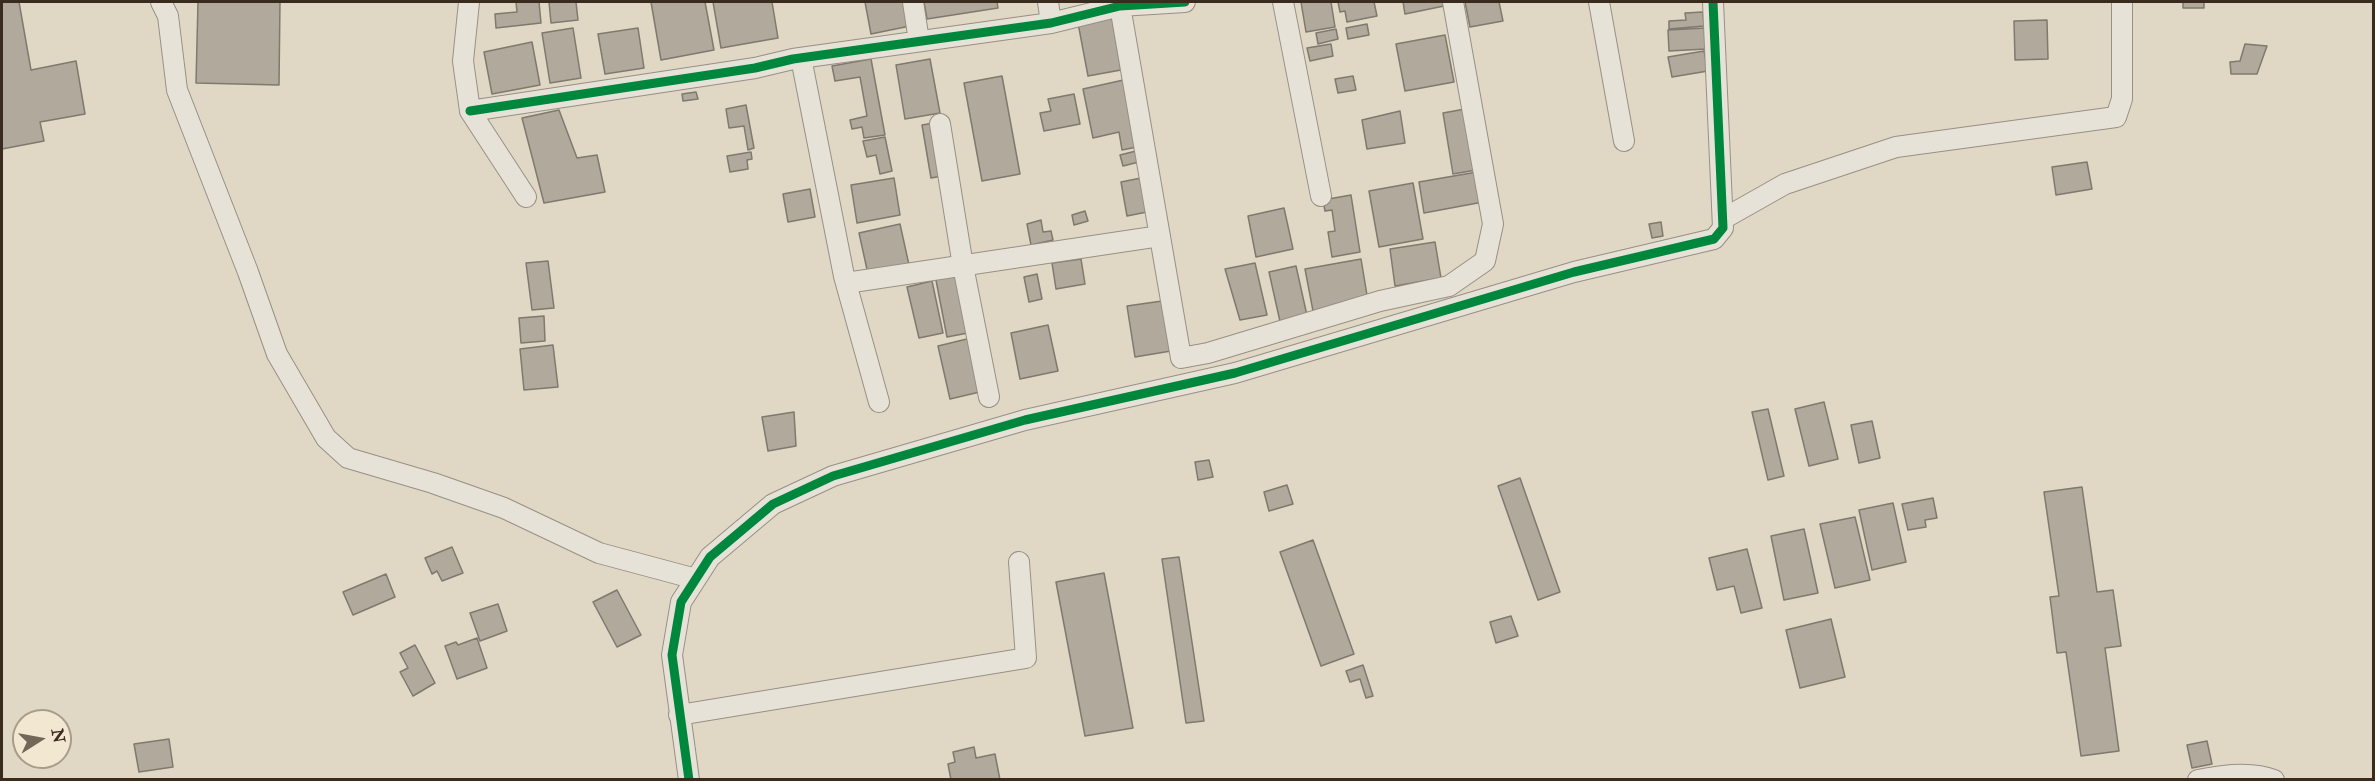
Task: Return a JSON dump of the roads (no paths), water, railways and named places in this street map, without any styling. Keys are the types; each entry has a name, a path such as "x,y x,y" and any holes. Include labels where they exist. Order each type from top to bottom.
{"street":[{"path":"161,2 168,16 177,90 248,272 276,354 326,438 348,458 433,483 504,508 600,553 696,579"},
{"path":"469,2 463,61 470,111 526,197"},
{"path":"913,2 919,41"},
{"path":"1047,2 1051,23"},
{"path":"470,111 801,58 1051,23 1120,6 1178,2"},
{"path":"1283,2 1321,196"},
{"path":"1120,6 1180,358 1208,353 1380,301 1449,286 1485,261 1493,224 1453,2"},
{"path":"1599,2 1624,141"},
{"path":"685,775 672,655 681,602 710,557 773,504 833,476 1025,420 1235,373 1574,272 1714,239 1723,228 1723,219 1713,2"},
{"path":"1723,219 1785,184 1896,147 2116,117 2122,99 2122,2"},
{"path":"801,58 846,283 879,402"},
{"path":"940,124 963,266 989,397"},
{"path":"846,283 1160,236"},
{"path":"679,715 1026,658 1019,562"},
{"path":"2198,780 2218,775 2265,776 2274,780"}]}
